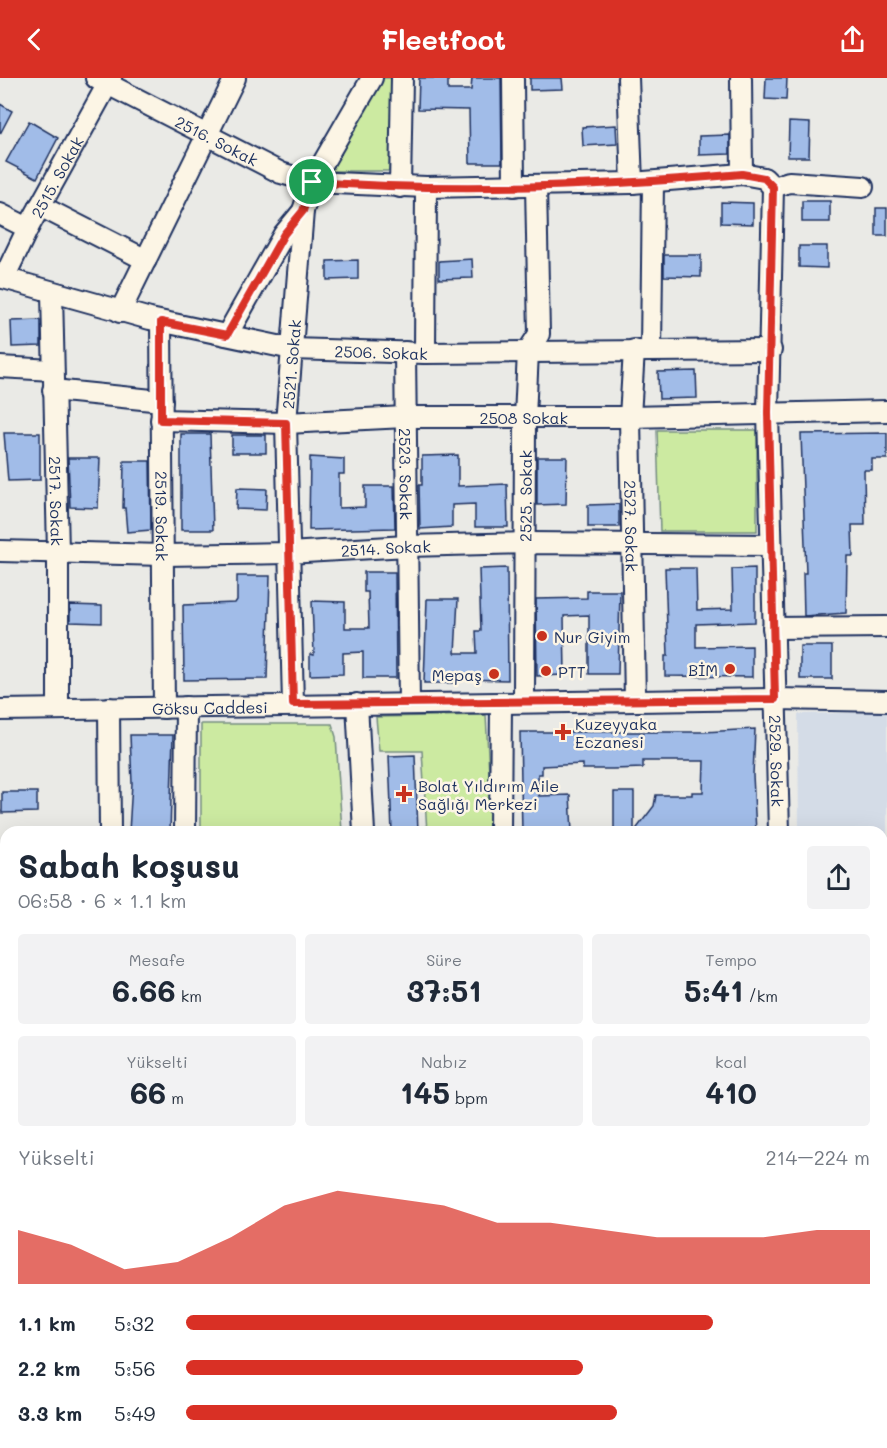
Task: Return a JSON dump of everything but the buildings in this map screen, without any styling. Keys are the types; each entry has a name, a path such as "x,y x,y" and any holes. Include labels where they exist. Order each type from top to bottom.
{"street":[{"path":"120,312 235,78"},
{"name":"2521. Sokak","path":"293,704 286,423 303,211 312,182 372,78"},
{"path":"400,187 402,78"},
{"path":"513,78 514,186"},
{"path":"628,78 632,183"},
{"path":"741,78 742,174"},
{"name":"2516. Sokak","path":"105,80 281,173 312,182 400,187 536,186 653,182 742,174 764,178 773,187"},
{"name":"2515. Sokak","path":"2,277 105,80"},
{"name":"2527. Sokak","path":"635,701 630,417 642,350 653,182"},
{"path":"773,187 789,182 863,187"},
{"name":"2525. Sokak","path":"524,702 525,418 528,351 539,334 536,186"},
{"name":"2523. Sokak","path":"409,704 405,417 415,353 426,187"},
{"name":"2529. Sokak","path":"773,187 768,413 779,826"},
{"path":"40,206 146,260"},
{"path":"227,335 284,234 303,211"},
{"path":"0,213 28,228"},
{"name":"2506. Sokak","path":"2,277 120,312 292,349 415,353 771,350"},
{"name":"2517. Sokak","path":"52,293 58,552 58,709"},
{"name":"2519. Sokak","path":"161,322 164,708"},
{"name":"2508 Sokak","path":"0,367 161,411 286,423 405,417 630,417 887,411"},
{"name":"2514. Sokak","path":"0,551 164,555 288,554 407,546 526,543 632,546 771,545"},
{"path":"773,628 887,627"},
{"name":"Göksu Caddesi","path":"0,710 293,704 775,699 887,701"},
{"path":"500,826 501,703"},
{"path":"357,704 364,826"},
{"path":"185,826 186,707"},
{"path":"109,708 110,826"}],"shaded area":[{"path":"887,712 887,826 799,826 798,714"}],"green space":[{"path":"379,78 393,78 389,171 328,171 355,128"},
{"path":"657,430 757,430 757,531 660,531"},
{"path":"486,715 492,826 427,826 422,751 379,751 376,717"},
{"path":"201,724 332,724 336,737 342,826 201,826"}],"place":[{"name":"Nur Giyim","path":"542,636"},
{"name":"BİM","path":"730,669"},
{"name":"PTT","path":"546,671"},
{"name":"Mepaş","path":"494,674"},
{"name":"Kuzeyyaka Eczanesi","path":"563,732"},
{"name":"Bolat Yıldırım Aile Sağlığı Merkezi","path":"404,794"}],"route":[{"path":"742,174 764,178 773,187 768,413 775,699 293,704 286,423 161,420 161,322 227,335 284,234 303,211 312,182 400,187 514,186 632,183 742,174"}]}
